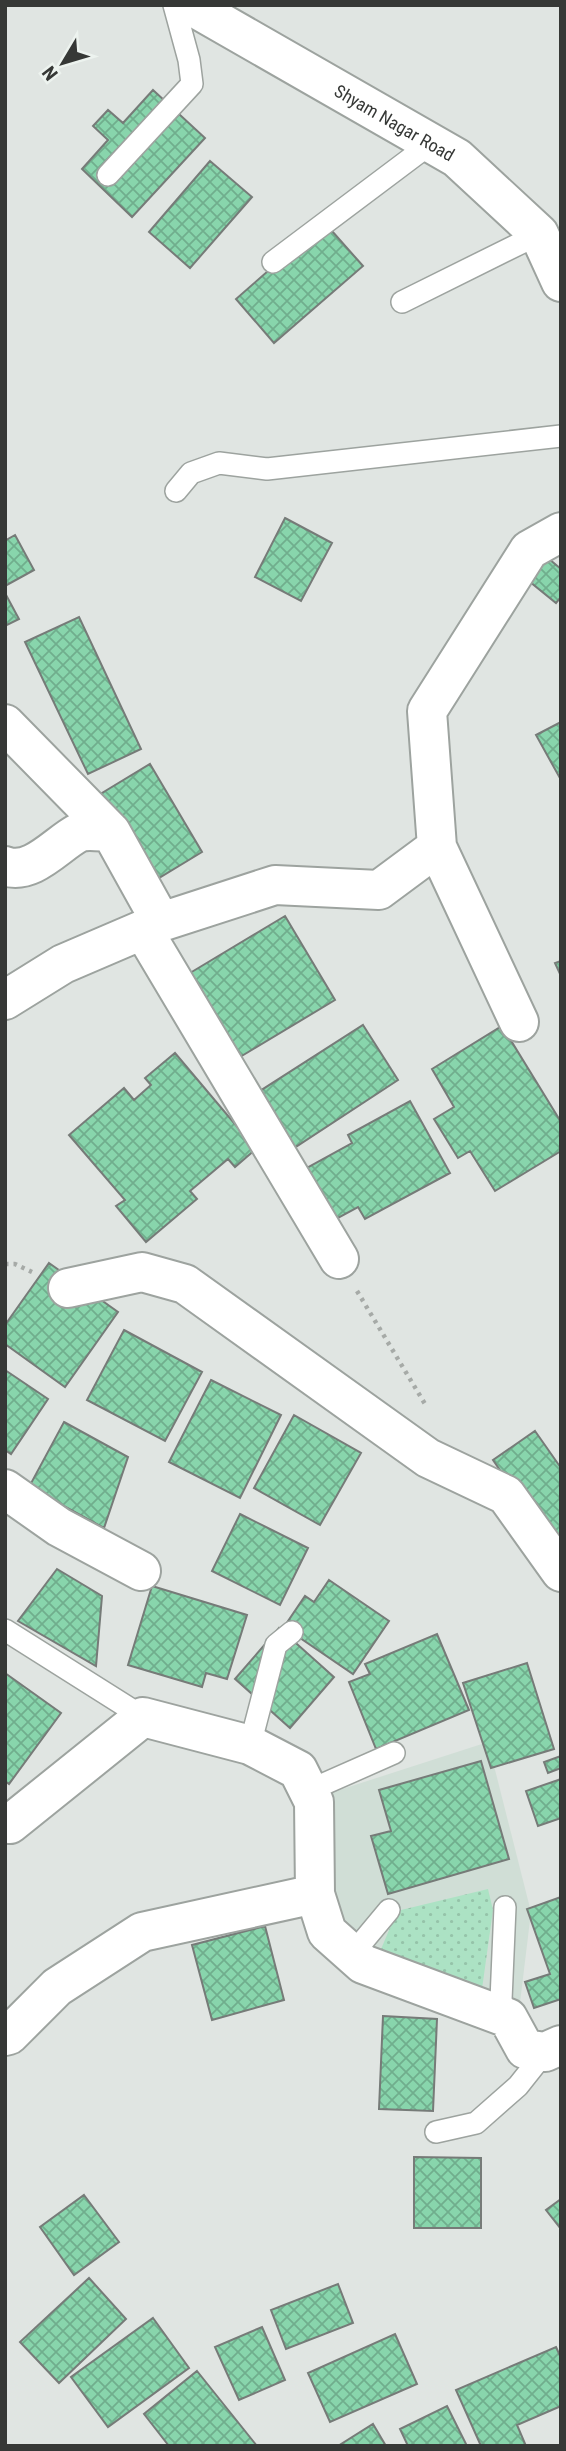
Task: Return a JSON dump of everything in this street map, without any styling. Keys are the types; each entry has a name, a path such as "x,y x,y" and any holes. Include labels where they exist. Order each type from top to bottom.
{"street":[{"name":"Shyam Nagar Road","path":"190,5 457,158 553,256"},
{"path":"519,1022 437,847 427,711 529,550 561,533"},
{"path":"5,724 111,832 152,926 339,1259"},
{"path":"5,866 10,868 38,862 80,832 111,832"},
{"path":"5,1000 63,964 152,926 275,885 379,890 437,847"},
{"path":"68,1288 142,1272 185,1284 428,1458 506,1495 561,1572"},
{"path":"5,1489 60,1527 141,1571"},
{"path":"8,1822 143,1717 250,1745 298,1770 314,1802 315,1894 327,1932 363,1964 508,2018 525,2049 553,2048"},
{"path":"5,2036 57,1987 142,1932 315,1894"}],"lane":[{"path":"108,175 192,84 189,60 174,5"},
{"path":"273,262 430,144"},
{"path":"402,302 553,256"},
{"path":"176,491 191,473 219,463 267,469 561,436"},
{"path":"5,1630 143,1717"},
{"path":"250,1745 276,1645 292,1632"},
{"path":"308,1791 394,1753"},
{"path":"505,1907 501,2000 508,2018"},
{"path":"350,1953 389,1910"},
{"path":"436,2132 476,2123 518,2087 553,2048"}],"path":[{"path":"339,1259 429,1410"}],"shaded area":[{"path":"488,1742 531,1912 519,2011 379,1954 345,1923 329,1895 327,1794"}],"green space":[{"path":"488,1889 493,1910 482,1989 379,1954 397,1911"}],"building":[{"path":"153,90 205,138 132,217 82,169 108,140 93,126 108,110 123,123"},
{"path":"210,161 252,197 190,268 149,232"},
{"path":"324,222 363,266 274,343 236,299"},
{"path":"285,518 332,543 301,601 255,577"},
{"path":"15,535 34,570 5,586 5,538 6,540"},
{"path":"543,554 561,569 561,597 556,603 524,577"},
{"path":"5,593 19,619 5,626"},
{"path":"79,617 141,749 88,774 25,642"},
{"path":"561,722 561,780 536,735"},
{"path":"150,764 202,852 149,884 97,796"},
{"path":"285,916 335,1000 240,1057 190,973"},
{"path":"561,961 561,976 555,963"},
{"path":"363,1025 398,1080 288,1152 252,1096"},
{"path":"502,1026 561,1122 561,1151 495,1191 470,1151 458,1158 434,1119 454,1107 432,1069"},
{"path":"175,1053 256,1149 235,1167 228,1159 190,1191 197,1199 146,1242 116,1206 125,1200 69,1135 124,1088 134,1100 151,1085 145,1078"},
{"path":"410,1101 450,1173 365,1219 358,1207 325,1225 296,1174 352,1143 348,1135"},
{"path":"49,1263 118,1312 65,1387 5,1344 5,1325"},
{"path":"124,1330 202,1372 165,1441 87,1400"},
{"path":"5,1370 48,1399 11,1454 5,1450"},
{"path":"211,1380 281,1415 240,1498 169,1462"},
{"path":"294,1415 361,1453 320,1525 254,1488"},
{"path":"64,1422 128,1457 104,1528 29,1487"},
{"path":"535,1431 561,1468 561,1559 493,1460"},
{"path":"240,1514 308,1548 280,1605 212,1571"},
{"path":"57,1569 102,1596 96,1666 18,1621"},
{"path":"329,1580 389,1621 353,1674 284,1627 305,1596 314,1602"},
{"path":"152,1586 247,1615 227,1679 206,1673 202,1687 128,1665"},
{"path":"279,1628 334,1677 290,1728 235,1679"},
{"path":"437,1634 469,1710 376,1749 349,1682 370,1674 365,1664"},
{"path":"527,1663 554,1749 491,1768 463,1683"},
{"path":"5,1673 61,1713 9,1784 5,1781"},
{"path":"561,1756 561,1768 548,1773 544,1762"},
{"path":"481,1761 509,1859 388,1894 371,1836 391,1831 379,1790"},
{"path":"561,1779 561,1818 538,1826 526,1791"},
{"path":"561,1897 561,1999 534,2008 525,1982 550,1974 527,1909"},
{"path":"265,1926 284,2000 212,2020 192,1945"},
{"path":"383,2016 437,2019 433,2111 379,2109"},
{"path":"414,2157 481,2158 481,2228 414,2228"},
{"path":"84,2195 119,2242 74,2275 40,2227"},
{"path":"561,2199 561,2229 546,2210"},
{"path":"89,2278 126,2319 59,2383 20,2342"},
{"path":"338,2284 353,2323 286,2349 271,2310"},
{"path":"153,2318 189,2368 108,2427 71,2377"},
{"path":"262,2327 285,2380 239,2400 215,2347"},
{"path":"395,2334 417,2384 330,2422 308,2373"},
{"path":"556,2347 561,2358 561,2406 517,2425 526,2446 481,2446 456,2390"},
{"path":"197,2371 257,2446 169,2446 144,2414"},
{"path":"447,2406 467,2446 408,2446 400,2429"},
{"path":"373,2424 386,2446 338,2446"}]}
